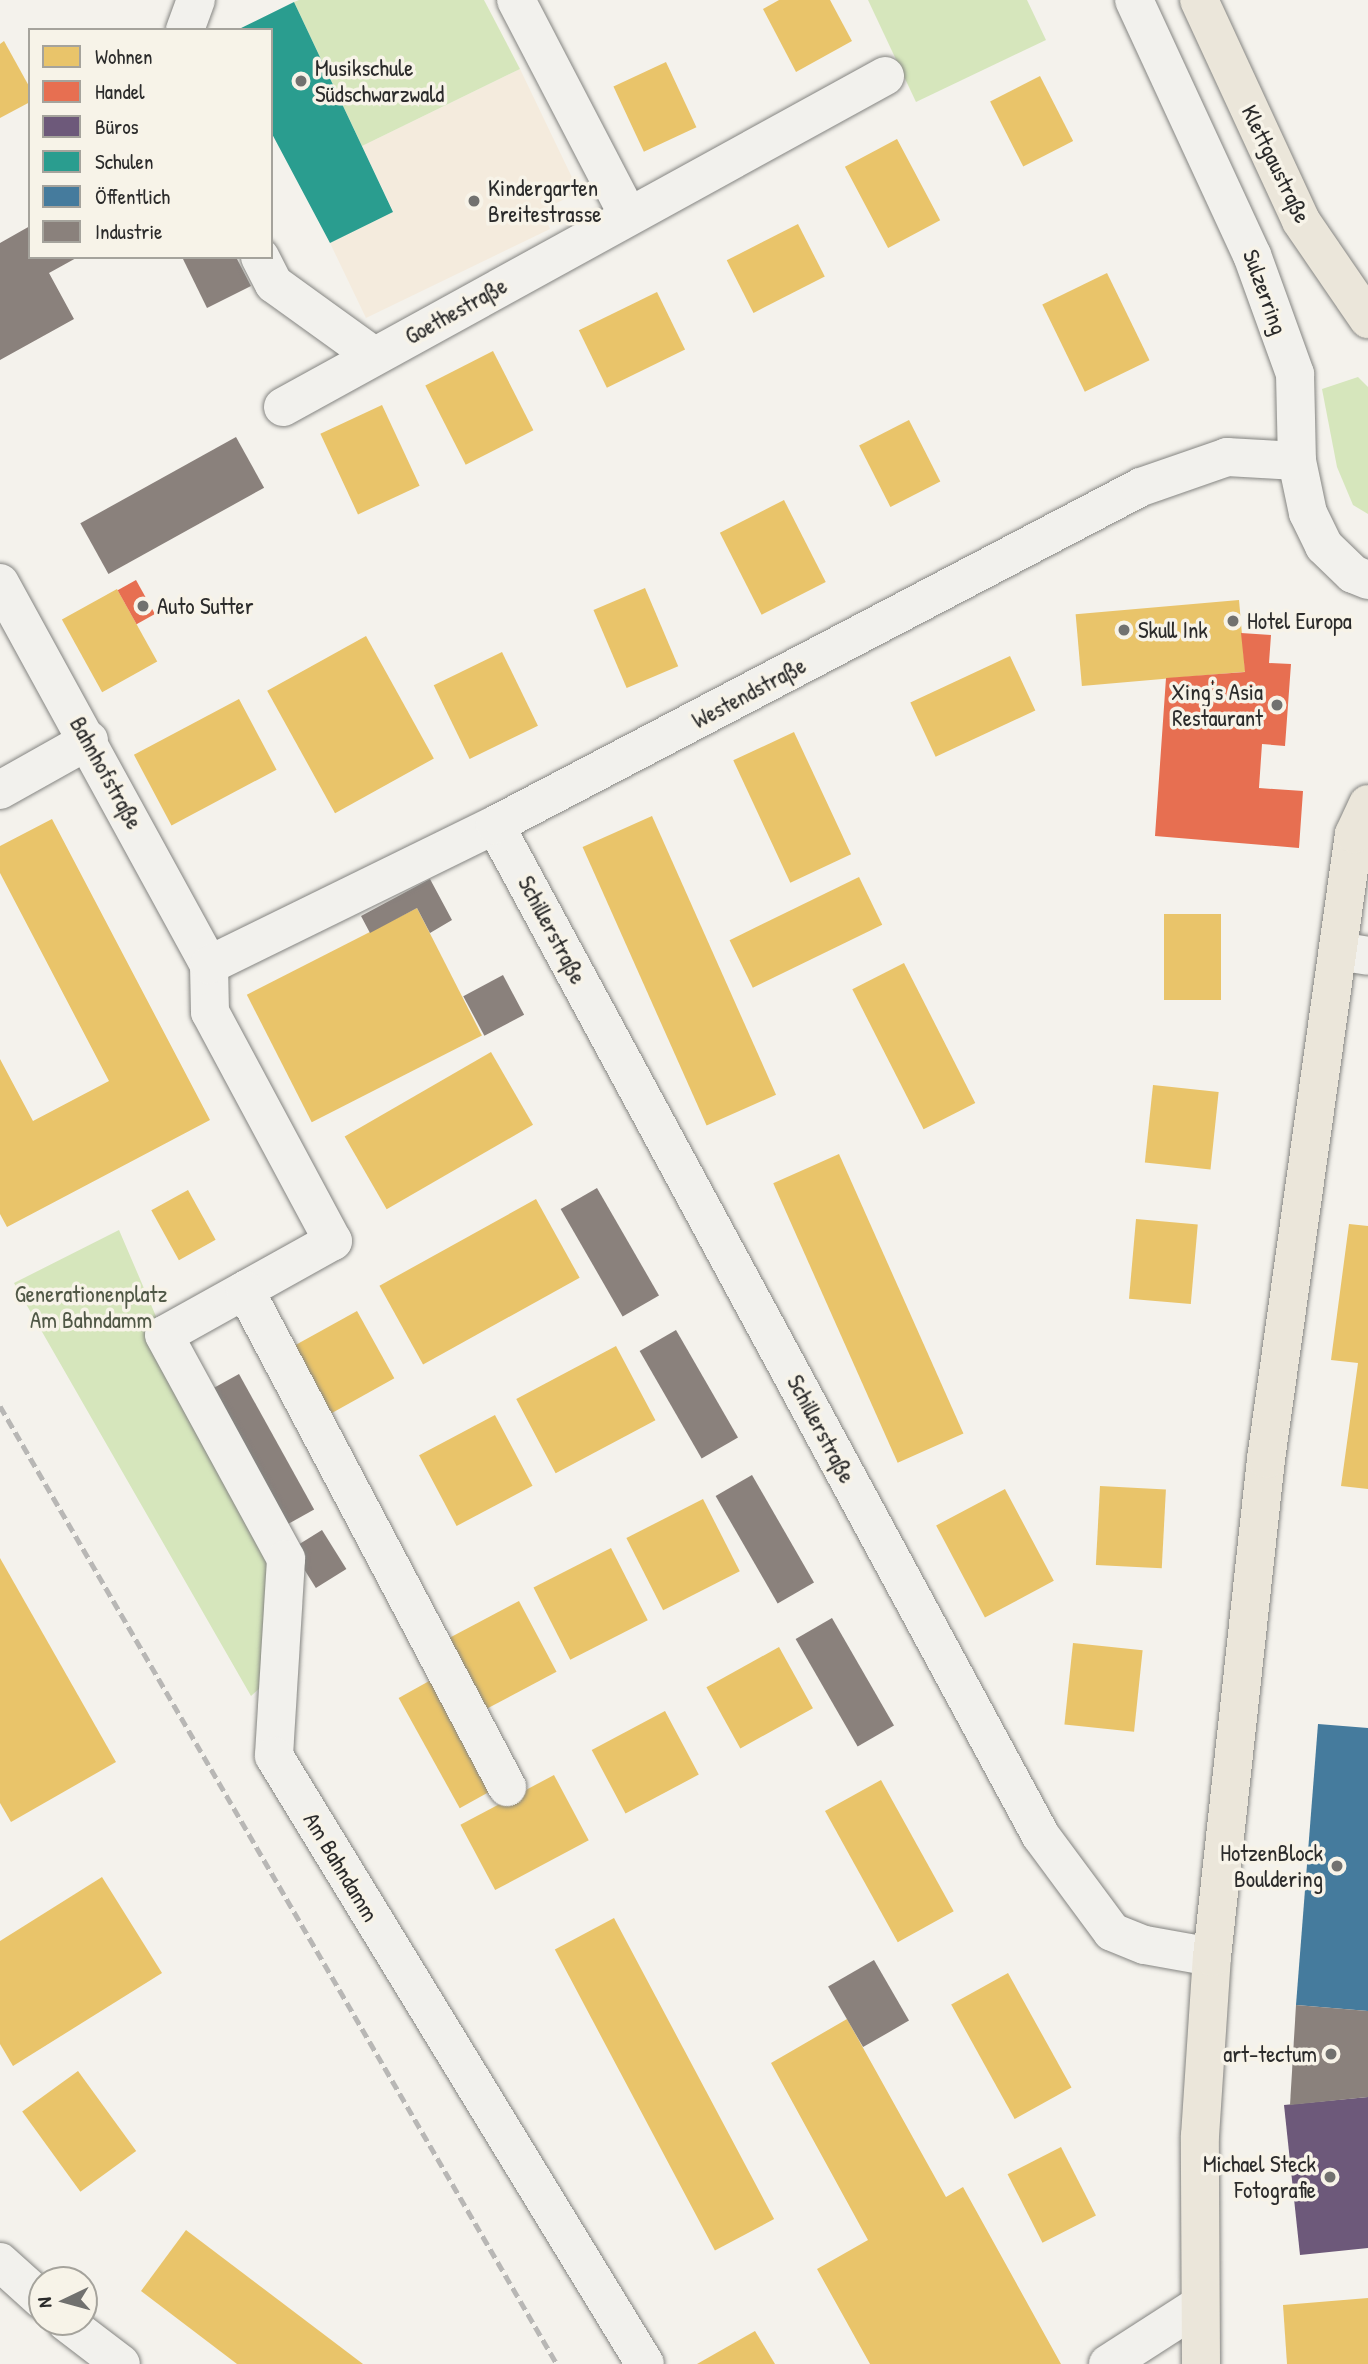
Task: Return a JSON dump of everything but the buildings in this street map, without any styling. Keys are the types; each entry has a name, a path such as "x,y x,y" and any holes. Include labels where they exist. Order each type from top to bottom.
{"main road":[{"name":"Klettgaustraße","path":"1199,0 1301,221 1368,318"},
{"path":"1201,2364 1198,2306 1200,2136 1212,1957 1266,1459 1353,953 1354,834 1368,804"}],"street":[{"path":"187,28 196,0"},
{"path":"516,0 628,215"},
{"name":"Sulzerring","path":"1134,0 1252,255 1295,374 1297,461 1308,513 1324,546 1353,574 1368,580"},
{"name":"Goethestraße","path":"283,407 885,76"},
{"path":"261,259 274,284 374,356"},
{"name":"Westendstraße","path":"209,965 495,825 1141,487 1227,457 1297,461"},
{"name":"Bahnhofstraße","path":"0,583 89,740 209,965"},
{"path":"0,790 89,740"},
{"name":"Schillerstraße","path":"495,825 1041,1836 1112,1932 1145,1945 1212,1957"},
{"path":"209,965 210,1012 333,1241 245,1290 507,1787"},
{"name":"Am Bahndamm","path":"245,1290 164,1335 286,1559 274,1756 645,2364"},
{"path":"0,2262 28,2287"},
{"path":"1108,2364 1198,2306"},
{"path":"84,2336 121,2364"}],"shaded area":[{"name":"Kindergarten Breitestrasse","path":"520,69 579,192 542,210 550,229 366,318 330,243 393,211 362,146"}],"green space":[{"path":"484,0 520,69 362,146 294,2"},
{"path":"868,0 1027,0 1046,40 916,102"},
{"path":"1358,377 1368,387 1368,514 1353,505 1337,467 1322,389"},
{"name":"Generationenplatz Am Bahndamm","path":"119,1230 164,1335 286,1559 279,1671 251,1696 14,1283"}],"railway":[{"path":"0,1406 557,2364"}],"place":[{"name":"Musikschule Südschwarzwald","path":"301,81"},
{"name":"Kindergarten Breitestrasse","path":"474,201"},
{"name":"Auto Sutter","path":"143,606"},
{"name":"Hotel Europa","path":"1233,621"},
{"name":"Skull Ink","path":"1124,630"},
{"name":"Xing's Asia Restaurant","path":"1277,705"},
{"name":"HotzenBlock Bouldering","path":"1337,1866"},
{"name":"art-tectum","path":"1331,2054"},
{"name":"Michael Steck Fotografie","path":"1330,2177"}]}
